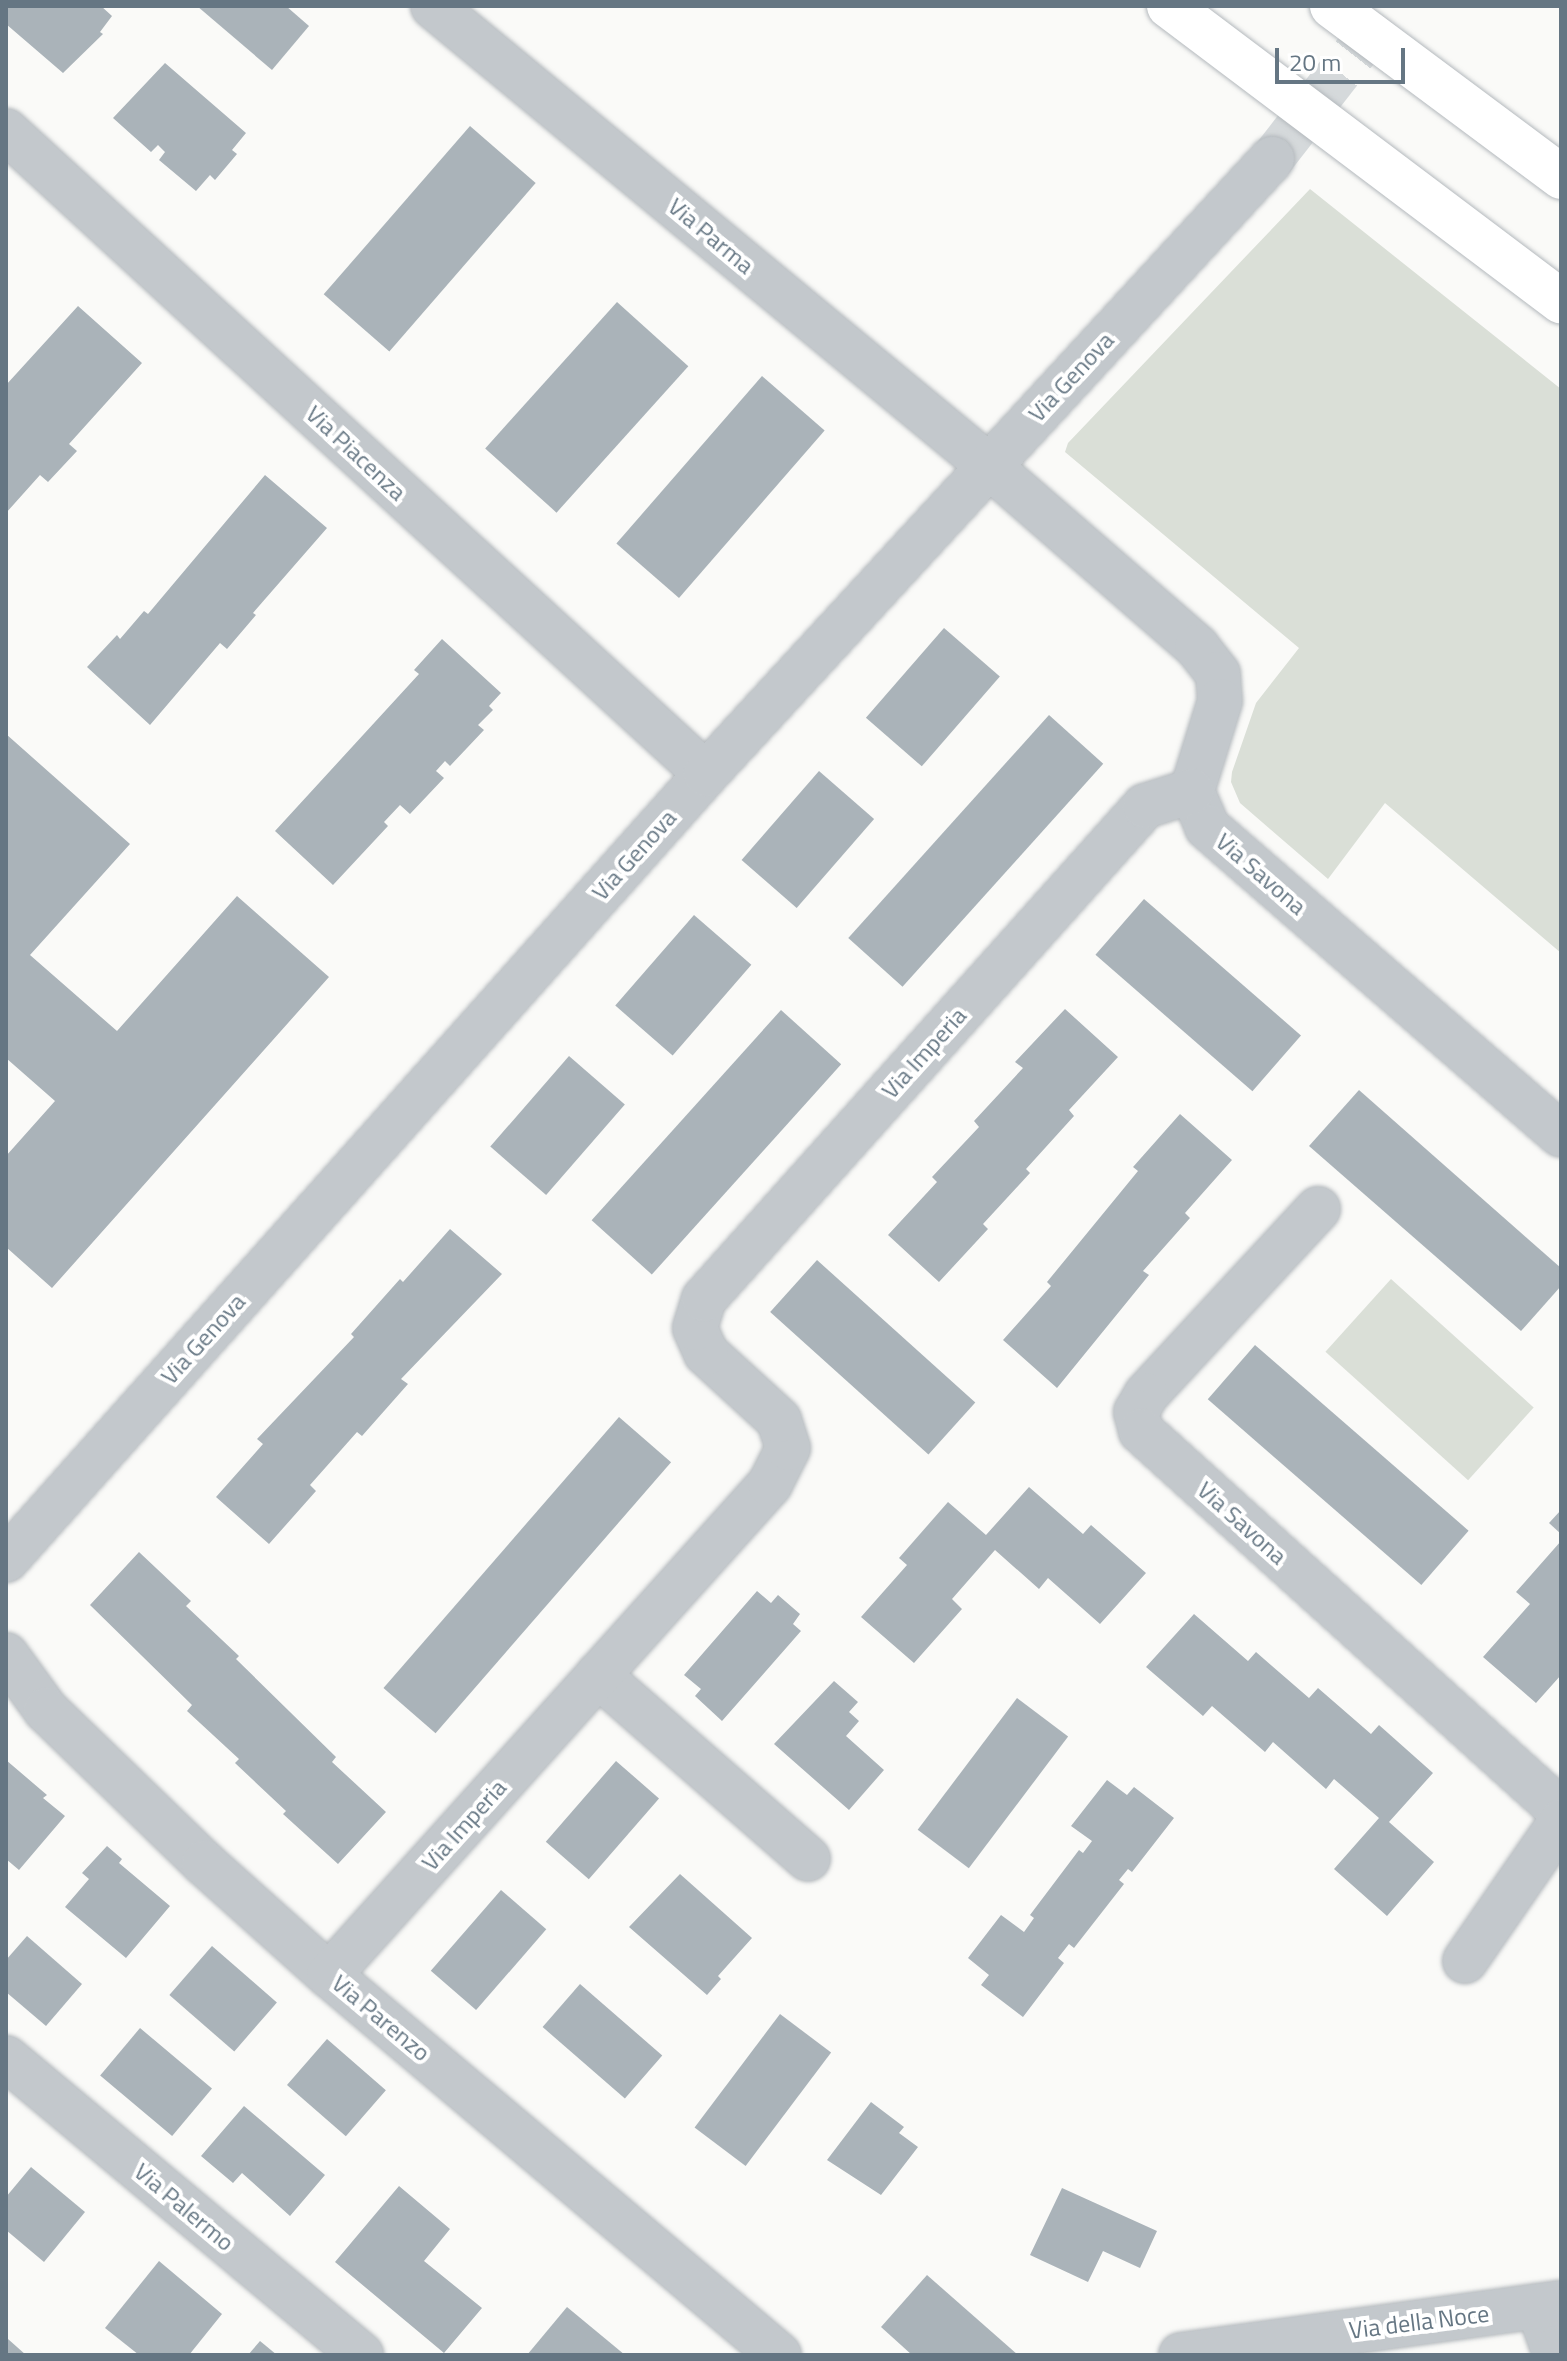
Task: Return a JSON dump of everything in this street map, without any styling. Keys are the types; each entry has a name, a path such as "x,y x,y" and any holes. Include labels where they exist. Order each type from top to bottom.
{"highway":[{"path":"1169,6 1561,301"},
{"path":"1332,6 1561,177"}],"street":[{"name":"Via Parma","path":"433,6 989,466"},
{"name":"Via Piacenza","path":"6,131 706,774"},
{"name":"Via Genova","path":"6,1560 706,774 1272,159"},
{"path":"989,466 1197,647 1218,674 1220,701 1192,791"},
{"name":"Via Savona","path":"1192,791 1207,827 1561,1135"},
{"name":"Via Imperia","path":"329,1975 770,1484 788,1448 779,1420 706,1353 695,1328 704,1299 1145,806 1192,791"},
{"name":"Via Savona","path":"1318,1209 1146,1395 1136,1412 1141,1431 1561,1811"},
{"name":"Via Parenzo","path":"6,1655 46,1710 204,1863 329,1975 779,2355"},
{"path":"598,1675 808,1859"},
{"path":"1465,1961 1561,1822"},
{"name":"Via Palermo","path":"6,2058 361,2355"},
{"path":"1550,2305 1554,2351 1559,2355"},
{"name":"Via della Noce","path":"1195,2354 1550,2305"}],"shaded area":[{"path":"1310,189 1561,389 1561,953 1385,803 1328,879 1240,803 1231,782 1232,772 1256,703 1299,648 1065,452 1068,443"},
{"path":"1391,1279 1534,1407 1468,1480 1325,1352"}],"building":[{"path":"6,6 101,6 112,16 100,32 103,34 63,73 6,24"},
{"path":"197,6 286,6 309,26 272,70"},
{"path":"165,63 246,133 232,150 237,154 215,180 210,175 196,191 159,160 165,152 158,145 151,152 113,118"},
{"path":"470,126 536,183 389,351 324,294"},
{"path":"617,302 688,366 557,513 485,448"},
{"path":"78,306 142,363 69,444 77,451 48,482 40,475 6,513 6,385"},
{"path":"762,376 825,430 679,598 616,544"},
{"path":"265,475 327,528 253,613 256,615 227,649 220,643 150,725 87,667 117,635 120,639 144,611 148,614"},
{"path":"944,628 1000,677 922,766 866,718"},
{"path":"442,639 501,693 489,706 493,710 478,725 484,730 450,766 445,761 436,771 444,778 410,814 400,805 384,822 388,826 333,885 275,831 419,674 414,670"},
{"path":"1049,715 1103,764 903,987 848,938"},
{"path":"6,734 130,844 30,955 117,1031 237,896 329,977 52,1288 6,1247 6,1156 55,1101 6,1058"},
{"path":"819,771 874,819 797,908 742,860"},
{"path":"1144,899 1301,1035 1252,1091 1095,955"},
{"path":"694,915 751,965 673,1055 615,1006"},
{"path":"1065,1009 1118,1057 1069,1110 1074,1116 1026,1169 1030,1173 983,1224 988,1229 939,1282 888,1235 937,1182 932,1177 979,1127 974,1121 1023,1068 1015,1062"},
{"path":"781,1010 841,1064 652,1275 592,1220"},
{"path":"569,1056 625,1105 546,1195 490,1147"},
{"path":"1359,1090 1561,1268 1561,1286 1521,1331 1309,1146"},
{"path":"1180,1114 1232,1160 1185,1213 1190,1218 1143,1271 1149,1275 1057,1388 1003,1340 1051,1286 1047,1282 1138,1171 1133,1167"},
{"path":"450,1229 502,1274 401,1379 408,1384 362,1436 357,1432 310,1485 316,1491 269,1544 216,1497 263,1444 257,1439 354,1337 351,1334 400,1279 403,1282"},
{"path":"817,1260 975,1403 928,1455 770,1312"},
{"path":"1255,1345 1469,1531 1421,1585 1208,1399"},
{"path":"619,1417 671,1462 436,1733 383,1688"},
{"path":"1029,1487 1083,1534 1091,1525 1146,1573 1100,1624 1048,1578 1039,1589 995,1550 952,1599 962,1609 914,1663 861,1617 907,1565 899,1558 948,1502 986,1535"},
{"path":"1561,1510 1561,1534 1549,1523"},
{"path":"1561,1541 1561,1675 1536,1703 1483,1657 1530,1604 1516,1592"},
{"path":"139,1552 191,1601 186,1606 239,1656 236,1659 336,1757 332,1762 386,1812 338,1864 283,1814 286,1811 235,1763 239,1759 187,1711 192,1705 90,1605"},
{"path":"757,1591 771,1603 778,1595 800,1614 793,1624 801,1631 722,1721 695,1696 701,1689 684,1675"},
{"path":"1194,1614 1248,1661 1256,1652 1309,1698 1318,1688 1371,1734 1379,1725 1433,1773 1389,1822 1434,1862 1387,1916 1334,1869 1379,1818 1334,1779 1326,1789 1273,1742 1265,1752 1212,1706 1203,1716 1146,1667"},
{"path":"834,1681 858,1702 849,1712 859,1721 846,1736 884,1770 849,1810 774,1744"},
{"path":"1017,1698 1068,1737 969,1868 918,1830"},
{"path":"6,1760 47,1795 43,1798 65,1816 19,1870 6,1859"},
{"path":"616,1761 659,1798 589,1879 546,1842"},
{"path":"1107,1780 1127,1795 1134,1787 1174,1818 1132,1872 1128,1869 1119,1880 1124,1884 1074,1948 1069,1944 1058,1958 1064,1963 1023,2017 981,1985 989,1975 968,1958 1001,1915 1024,1932 1034,1918 1030,1915 1079,1850 1083,1853 1092,1841 1071,1826"},
{"path":"107,1846 122,1859 119,1863 170,1906 126,1958 65,1907 89,1879 82,1873"},
{"path":"680,1874 752,1938 718,1976 721,1979 707,1995 629,1927"},
{"path":"501,1890 546,1929 476,2010 431,1971"},
{"path":"27,1936 82,1984 46,2026 6,1992 6,1960"},
{"path":"212,1946 277,2002 234,2051 169,1995"},
{"path":"580,1984 662,2056 625,2099 543,2027"},
{"path":"780,2014 831,2053 746,2166 695,2127"},
{"path":"140,2028 212,2088 172,2136 100,2075"},
{"path":"327,2039 386,2090 346,2136 287,2085"},
{"path":"871,2102 904,2127 899,2133 918,2147 881,2195 827,2160"},
{"path":"244,2106 325,2175 290,2216 242,2173 233,2183 201,2156"},
{"path":"31,2167 85,2212 44,2262 6,2230 6,2197"},
{"path":"399,2186 450,2229 424,2261 482,2308 444,2353 335,2262"},
{"path":"1062,2188 1157,2231 1140,2268 1103,2251 1088,2282 1030,2255"},
{"path":"159,2261 222,2314 189,2355 139,2355 105,2328"},
{"path":"927,2275 1018,2355 912,2355 881,2327"},
{"path":"567,2307 625,2355 527,2355"},
{"path":"8,2339 26,2355 6,2355"},
{"path":"260,2341 277,2355 248,2355"}],"tunnel":[{"path":"1272,159 1391,6"}]}
